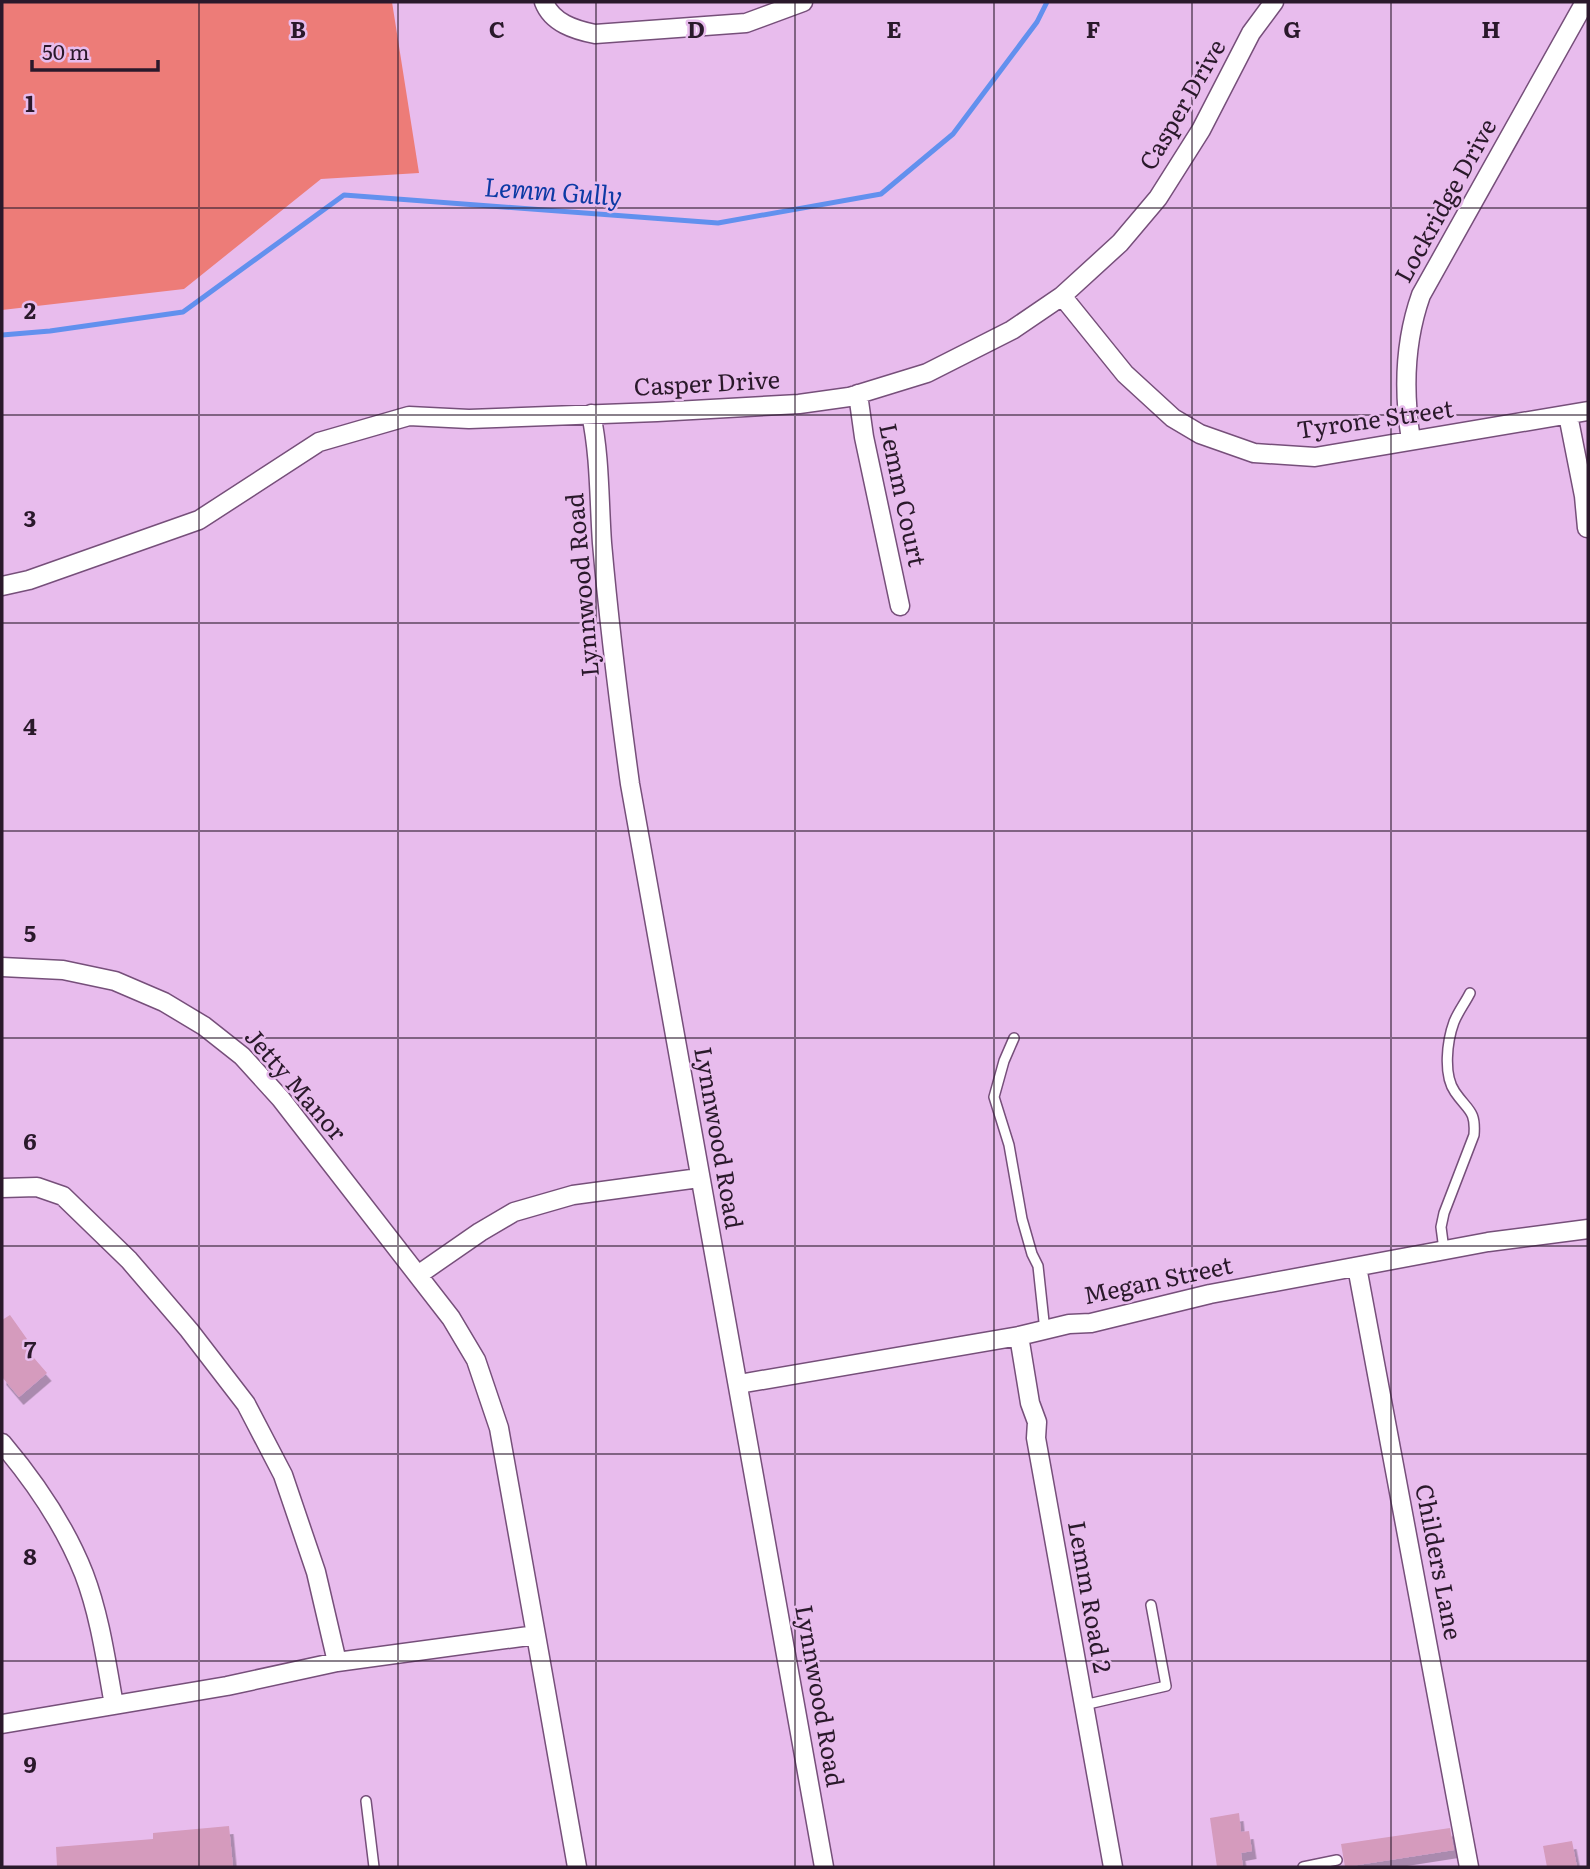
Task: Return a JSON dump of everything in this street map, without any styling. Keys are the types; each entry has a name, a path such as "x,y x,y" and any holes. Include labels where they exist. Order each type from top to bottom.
{"street":[{"path":"544,2 558,20 575,30 595,34 746,23 803,2"},
{"name":"Casper Drive","path":"2,586 29,580 199,520 320,442 409,416 469,419 799,404 858,394 927,373 975,351 1062,296 1120,243 1158,198 1201,130 1251,33 1274,2"},
{"name":"Lockridge Drive","path":"1411,440 1405,406 1406,357 1411,325 1421,295 1585,2"},
{"name":"Tyrone Street","path":"1062,296 1132,382 1173,418 1200,434 1254,453 1315,457 1588,411"},
{"name":"Lemm Court","path":"858,394 864,437 900,606"},
{"name":"Lynnwood Road","path":"591,414 596,436 609,621 628,771 824,1867"},
{"path":"1568,415 1584,496 1587,528"},
{"name":"Jetty Manor","path":"2,967 63,970 115,981 164,1002 204,1026 242,1056 281,1099 451,1318 476,1360 499,1428 577,1867"},
{"path":"418,1275 514,1212 573,1195 699,1178"},
{"path":"2,1188 37,1187 63,1196 129,1260 189,1330 246,1404 283,1475 316,1572 337,1662"},
{"name":"Megan Street","path":"739,1384 1019,1336 1069,1324 1091,1323 1210,1294 1488,1242 1588,1229"},
{"name":"Childers Lane","path":"1357,1267 1469,1867"},
{"name":"Lemm Road 2","path":"1019,1336 1030,1403 1037,1422 1036,1438 1113,1867"},
{"path":"2,1443 41,1494 85,1575 99,1624 114,1705"},
{"path":"2,1724 227,1686 337,1662 536,1635"}],"lane":[{"path":"1444,1251 1441,1227 1444,1213 1474,1135 1473,1112 1455,1092 1448,1064 1450,1035 1455,1020 1471,993"},
{"path":"1014,1038 994,1097 1009,1145 1031,1254 1038,1266 1045,1331"},
{"path":"1084,1705 1166,1686 1151,1605"},
{"path":"366,1801 374,1867"},
{"path":"1303,1867 1337,1860"}],"shaded area":[{"path":"2,2 392,2 419,173 321,179 184,289 2,310"}],"building":[{"path":"10,1315 27,1339 21,1343 47,1373 19,1397 2,1377 2,1320"},
{"path":"1239,1813 1241,1832 1249,1831 1252,1851 1241,1853 1243,1867 1217,1867 1210,1818"},
{"path":"229,1826 233,1867 57,1867 56,1847 153,1839 153,1833"},
{"path":"1450,1828 1454,1850 1345,1867 1341,1844"},
{"path":"1572,1841 1577,1867 1547,1867 1543,1846"}],"waterway":[{"name":"Lemm Gully","path":"2,335 183,312 344,195 718,223 881,194 953,134 1037,22 1047,2"}]}
